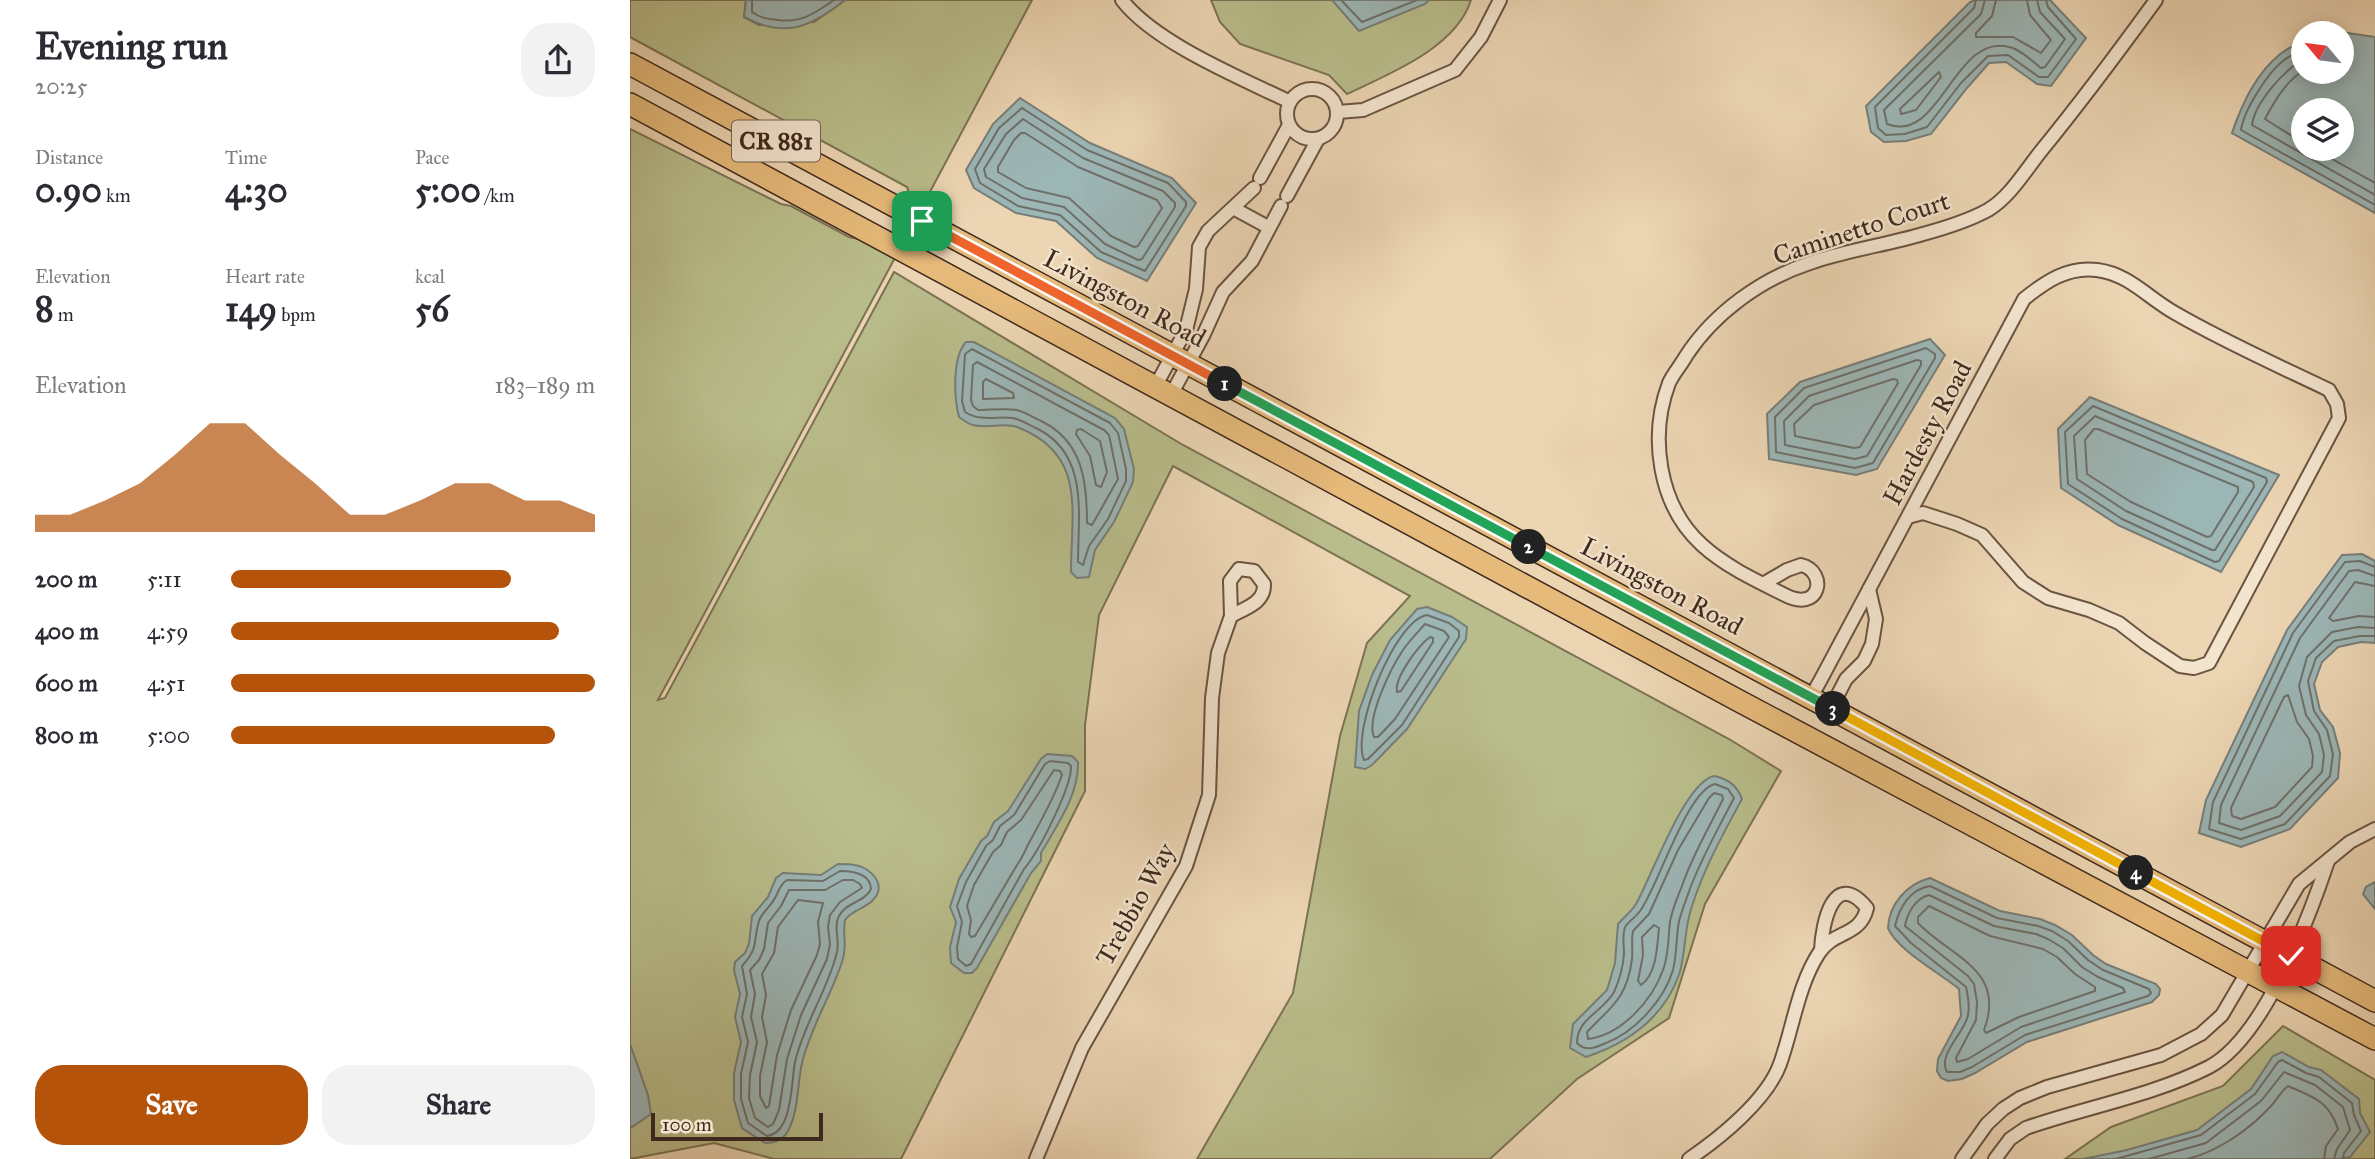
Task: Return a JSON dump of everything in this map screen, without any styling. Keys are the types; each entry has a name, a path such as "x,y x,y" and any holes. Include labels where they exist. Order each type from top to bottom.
{"main road":[{"name":"Livingston Road","path":"630,64 2375,1001"},
{"name":"CR 881","path":"630,104 1909,793 2375,1039"}],"street":[{"path":"1122,0 1136,16 1165,37 1218,68 1290,102"},
{"path":"1338,112 1363,110 1454,70 1481,37 1500,0"},
{"name":"Caminetto Court","path":"1763,584 1725,563 1700,544 1685,525 1668,495 1659,461 1659,421 1670,382 1698,338 1743,297 1772,279 1811,262 1946,227 1989,209 2013,187 2093,88 2157,0"},
{"path":"1163,391 1180,359 1203,336 1223,292 1252,261 1268,227 1318,139 1331,132 1335,126 1338,112 1331,97 1318,89 1302,91 1290,102 1287,118 1289,125 1301,137 1318,139"},
{"path":"1163,391 1180,359 1193,305 1199,247 1208,231 1257,183 1289,125"},
{"path":"1233,208 1268,227"},
{"name":"Hardesty Road","path":"1811,697 2024,299 2045,282 2074,270 2096,270 2122,276 2174,312 2329,390 2337,404 2339,418 2209,663 2194,668 2180,666 2119,623 2089,610 2048,598 2023,582 1982,536 1957,524 1923,513 1908,517"},
{"path":"1831,708 1846,679 1864,661 1872,644 1876,619 1869,589"},
{"name":"Trebbio Way","path":"1036,1159 1082,1048 1186,866 1209,795 1212,698 1217,653 1231,616"},
{"path":"1962,1159 1987,1124 2020,1098 2047,1087 2161,1055 2201,1034 2222,1015 2299,884 2360,836 2375,829"},
{"path":"1995,1159 2010,1139 2026,1128 2169,1084 2212,1065 2243,1036 2276,986 2311,911 2328,860"},
{"path":"1689,1159 1724,1134 1755,1103 1780,1067 1811,966 1821,950 1833,939 1858,927 1865,918 1867,908 1861,901 1843,895 1835,899 1824,920 1821,950"}],"green space":[{"path":"630,0 746,0 744,17 759,25 814,22 845,0 1032,0 923,205 911,199 907,187 630,37"},
{"path":"1211,0 1471,0 1463,17 1436,46 1401,68 1347,94 1329,75 1240,44 1220,22"},
{"path":"630,129 781,204 791,206 849,237 873,242 897,254 658,700 665,698 894,272 1183,445 1729,739 1781,771 1705,904 1669,1018 1577,1079 1490,1159 1197,1159 1293,993 1340,736 1367,643 1410,596 1173,466 1099,615 1085,725 1085,791 901,1159 774,1159 714,1143 630,1159"},
{"path":"2283,1026 2375,1080 2375,1159 2065,1159 2111,1127 2223,1086"}],"water":[{"path":"746,0 845,0 809,23 785,28 759,24 744,17"},
{"path":"1332,0 1429,0 1359,31"},
{"path":"1975,0 2050,0 2086,38 2051,86 2037,84 2006,62 1989,63 1931,134 1906,141 1884,142 1871,132 1866,106"},
{"path":"2354,34 2375,37 2375,213 2232,133 2256,81 2282,53 2291,47 2291,84 2354,84"},
{"path":"1020,98 1090,143 1172,178 1196,203 1147,281 1097,258 1056,221 1016,213 974,188 966,170 993,124"},
{"path":"1930,339 1945,355 1877,469 1856,475 1769,459 1767,414 1800,382"},
{"path":"966,342 974,342 1115,418 1124,429 1134,469 1133,482 1114,522 1095,550 1089,577 1077,578 1071,572 1070,486 1065,468 1055,452 1039,438 1017,427 978,426 959,417 955,389 956,367"},
{"path":"2090,397 2279,475 2221,572 2118,525 2061,488 2058,429"},
{"path":"2362,554 2375,561 2375,643 2361,642 2338,647 2322,662 2314,684 2320,710 2333,727 2340,753 2338,778 2290,829 2241,847 2199,833 2206,800 2287,630 2342,555"},
{"path":"1427,607 1452,617 1467,627 1466,639 1407,729 1372,765 1365,769 1355,767 1359,711 1372,675 1390,640 1417,609"},
{"path":"1047,754 1072,756 1078,762 1071,798 1041,853 1041,861 1031,873 977,968 972,973 964,973 951,963 950,947 956,922 950,907 959,879 994,822 1008,811 1041,759"},
{"path":"1714,776 1731,783 1742,799 1714,851 1697,892 1689,914 1679,975 1672,991 1654,1017 1630,1037 1586,1057 1570,1048 1573,1024 1607,990 1615,963 1618,924 1636,904 1680,812 1691,795 1703,782"},
{"path":"838,864 855,865 867,870 876,878 877,895 845,920 844,956 806,1049 792,1123 781,1139 765,1143 742,1128 734,1100 734,1073 741,1042 735,1017 740,994 734,970 735,962 745,953 749,944 752,916 768,897 776,878 783,873 821,875"},
{"path":"1930,878 2000,911 2040,919 2055,925 2072,935 2106,964 2156,984 2160,989 2159,995 2152,1002 2027,1042 1962,1079 1948,1081 1941,1078 1937,1071 1938,1059 1961,1016 1959,989 1909,953 1888,928 1892,911 1901,896 1914,885"},
{"path":"2375,882 2375,909 2363,894 2366,887"},
{"path":"630,1044 648,1095 651,1114 632,1127 630,1126"},
{"path":"2282,1052 2309,1067 2321,1070 2359,1099 2360,1113 2370,1132 2350,1157 2083,1159 2127,1150 2197,1130 2251,1089 2273,1056"}],"route":[{"path":"922,221 2291,956"}]}
